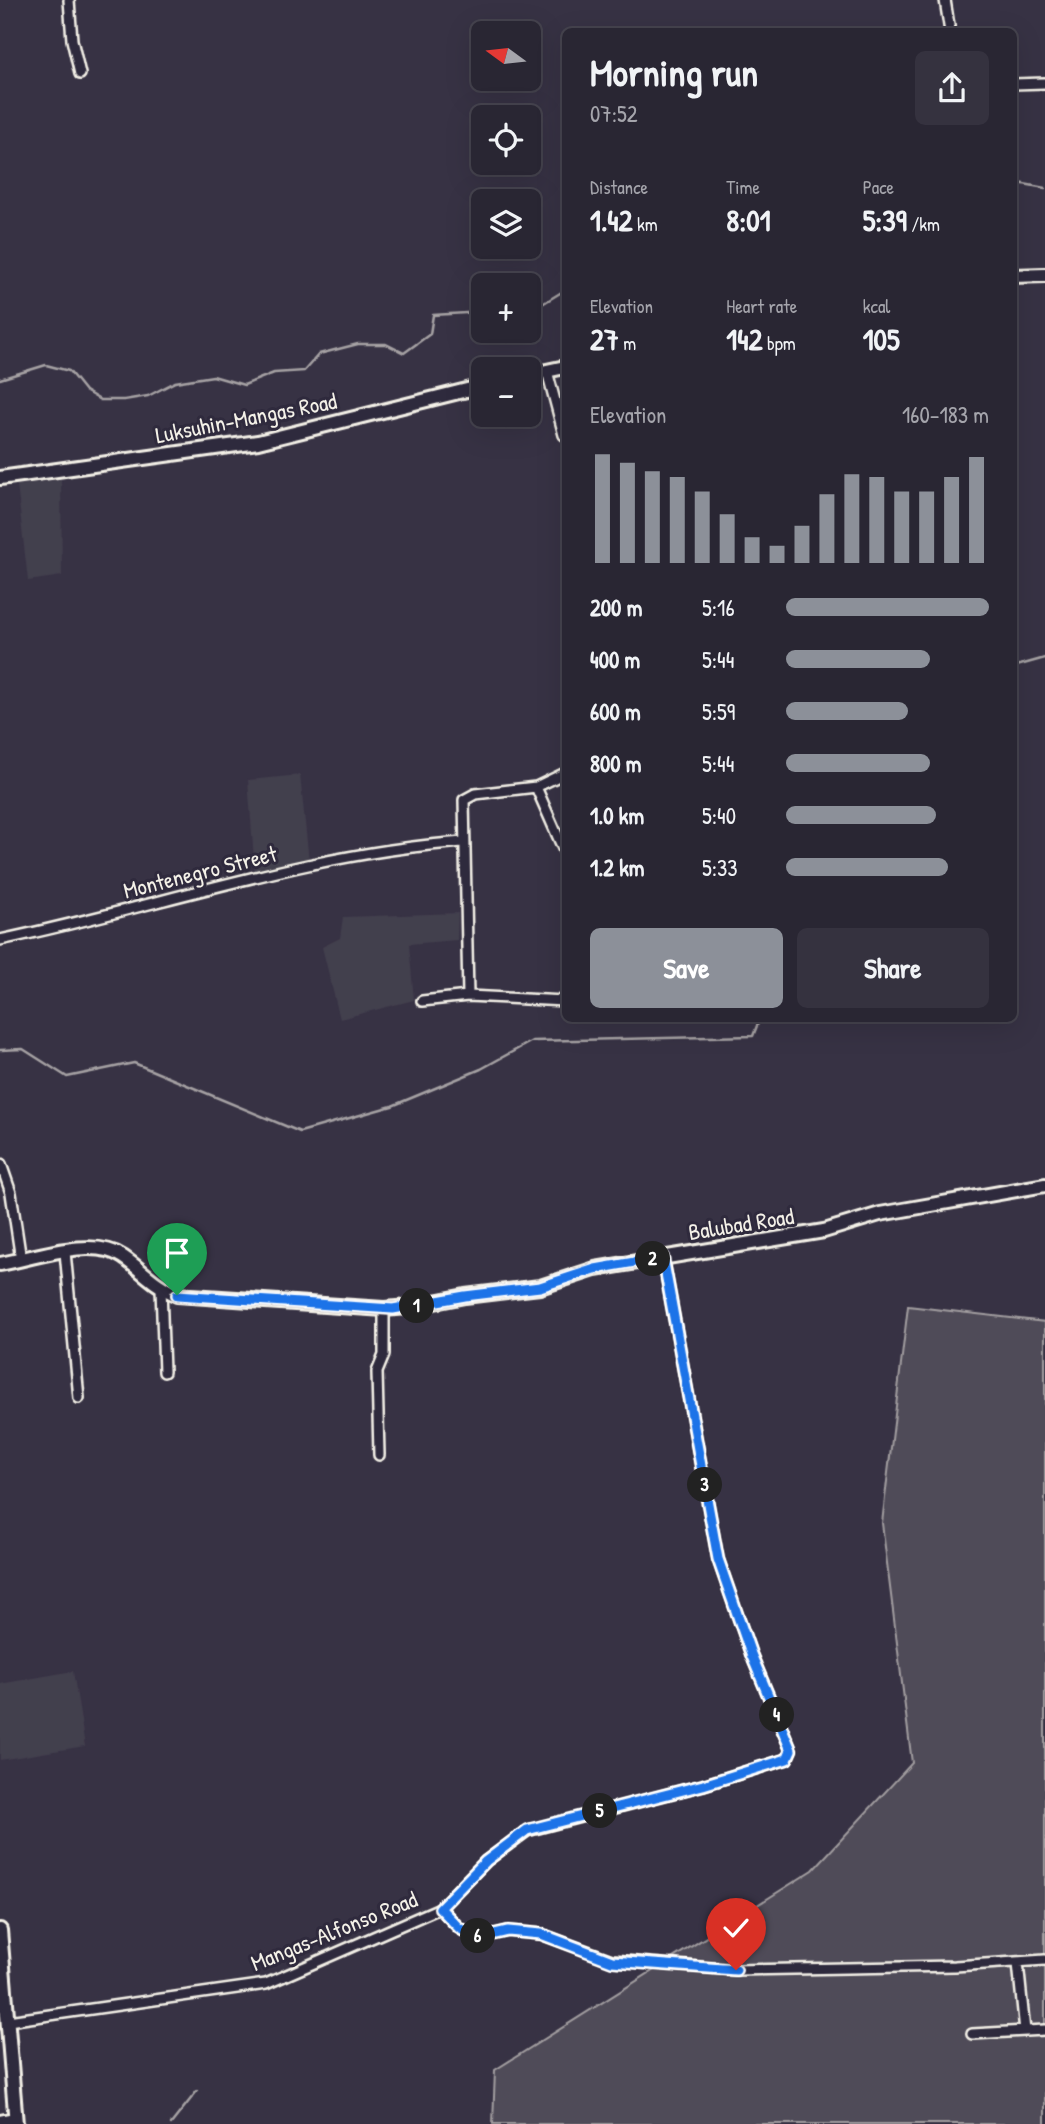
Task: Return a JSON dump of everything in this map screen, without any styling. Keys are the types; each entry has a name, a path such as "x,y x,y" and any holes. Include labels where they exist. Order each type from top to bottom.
{"street":[{"path":"69,0 72,40 80,74"},
{"path":"945,0 949,28"},
{"path":"1017,84 1045,83"},
{"path":"1017,276 1045,275"},
{"path":"541,372 562,368"},
{"path":"547,371 562,427"},
{"name":"Luksuhin-Mangas Road","path":"0,478 247,444 471,389"},
{"path":"468,996 463,807 468,796 536,787 562,774"},
{"path":"536,787 562,846"},
{"name":"Montenegro Street","path":"0,940 281,871 410,846 463,842"},
{"path":"422,1001 468,996 562,1002"},
{"path":"1,1164 12,1192 21,1260"},
{"name":"Balubad Road","path":"0,1264 95,1247 121,1255 162,1289 195,1298 244,1298 384,1310 540,1287 595,1269 824,1231 880,1214 1045,1185"},
{"path":"65,1251 79,1398"},
{"name":"Mangas-Alfonso Road","path":"8,2021 266,1984 440,1908 486,1861 527,1830 703,1785 787,1759 791,1750 751,1654 718,1559 663,1257"},
{"path":"162,1289 164,1372"},
{"path":"379,1455 377,1372 384,1355 384,1310"},
{"path":"440,1908 459,1928 471,1935 482,1937 508,1931 541,1934 612,1961 736,1970 1018,1963 1045,1960"},
{"path":"0,1930 15,2122 0,2122"},
{"path":"1018,1963 1026,2031"},
{"path":"972,2034 1045,2030"}],"shaded area":[{"path":"61,479 62,576 28,581 17,485"},
{"path":"300,775 309,861 255,874 248,780"},
{"path":"458,913 457,940 409,944 414,1000 340,1019 322,947 340,938 343,917"},
{"path":"908,1306 1045,1322 1045,2124 493,2124 495,2070 813,1870 912,1763 882,1523"},
{"path":"73,1671 85,1746 0,1760 0,1684"}],"waterway":[{"path":"1017,183 1045,188"},
{"path":"541,305 562,292"},
{"path":"0,379 46,365 69,371 85,391 100,400 148,396 175,382 213,376 244,385 274,373 304,371 319,354 358,344 386,344 404,353 430,334 433,315 471,313"},
{"path":"1017,666 1045,658"},
{"path":"0,1050 23,1049 67,1077 134,1063 300,1132 392,1106 481,1069 532,1041 753,1036 758,1022"},
{"path":"171,2124 197,2091"}],"route":[{"path":"177,1295 384,1310 540,1287 560,1283 595,1269 663,1257 718,1559 751,1654 791,1750 787,1759 703,1785 527,1830 486,1861 440,1908 459,1928 471,1935 482,1937 508,1931 541,1934 569,1947 612,1961 736,1970"}]}
